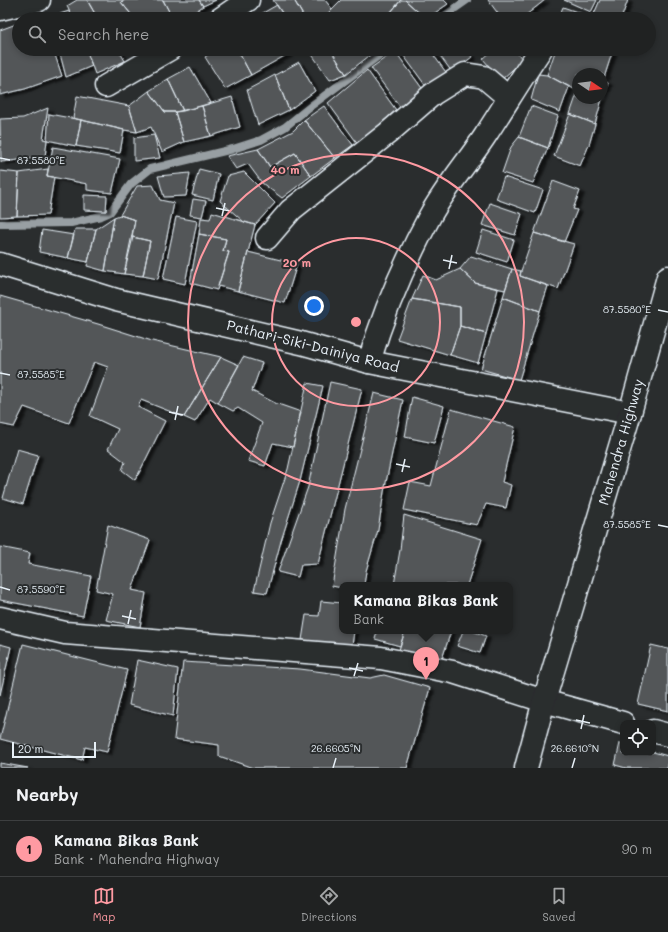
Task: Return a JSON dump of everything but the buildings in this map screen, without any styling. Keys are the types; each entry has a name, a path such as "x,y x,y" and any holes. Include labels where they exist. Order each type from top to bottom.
{"main road":[{"path":"0,9 38,0"},
{"path":"230,12 248,0"},
{"path":"106,86 158,56"},
{"path":"369,362 379,328 397,285 430,215 485,136 536,56"},
{"path":"267,238 297,205 388,133 433,94 465,74 484,77 509,98"},
{"name":"Pathari-Siki-Dainiya Road","path":"0,264 116,300 301,342 369,362 630,412"},
{"name":"Mahendra Highway","path":"526,768 544,701 630,412 668,277"},
{"path":"0,618 65,633 381,658 453,672 544,701 620,722"},
{"path":"656,732 668,735"}],"waterway":[{"path":"450,12 467,0"},
{"path":"0,224 71,223 101,216 110,212 131,184 150,169 233,149 261,140 285,127 378,56"}],"place":[{"name":"Kamana Bikas Bank","path":"426,680"}]}
